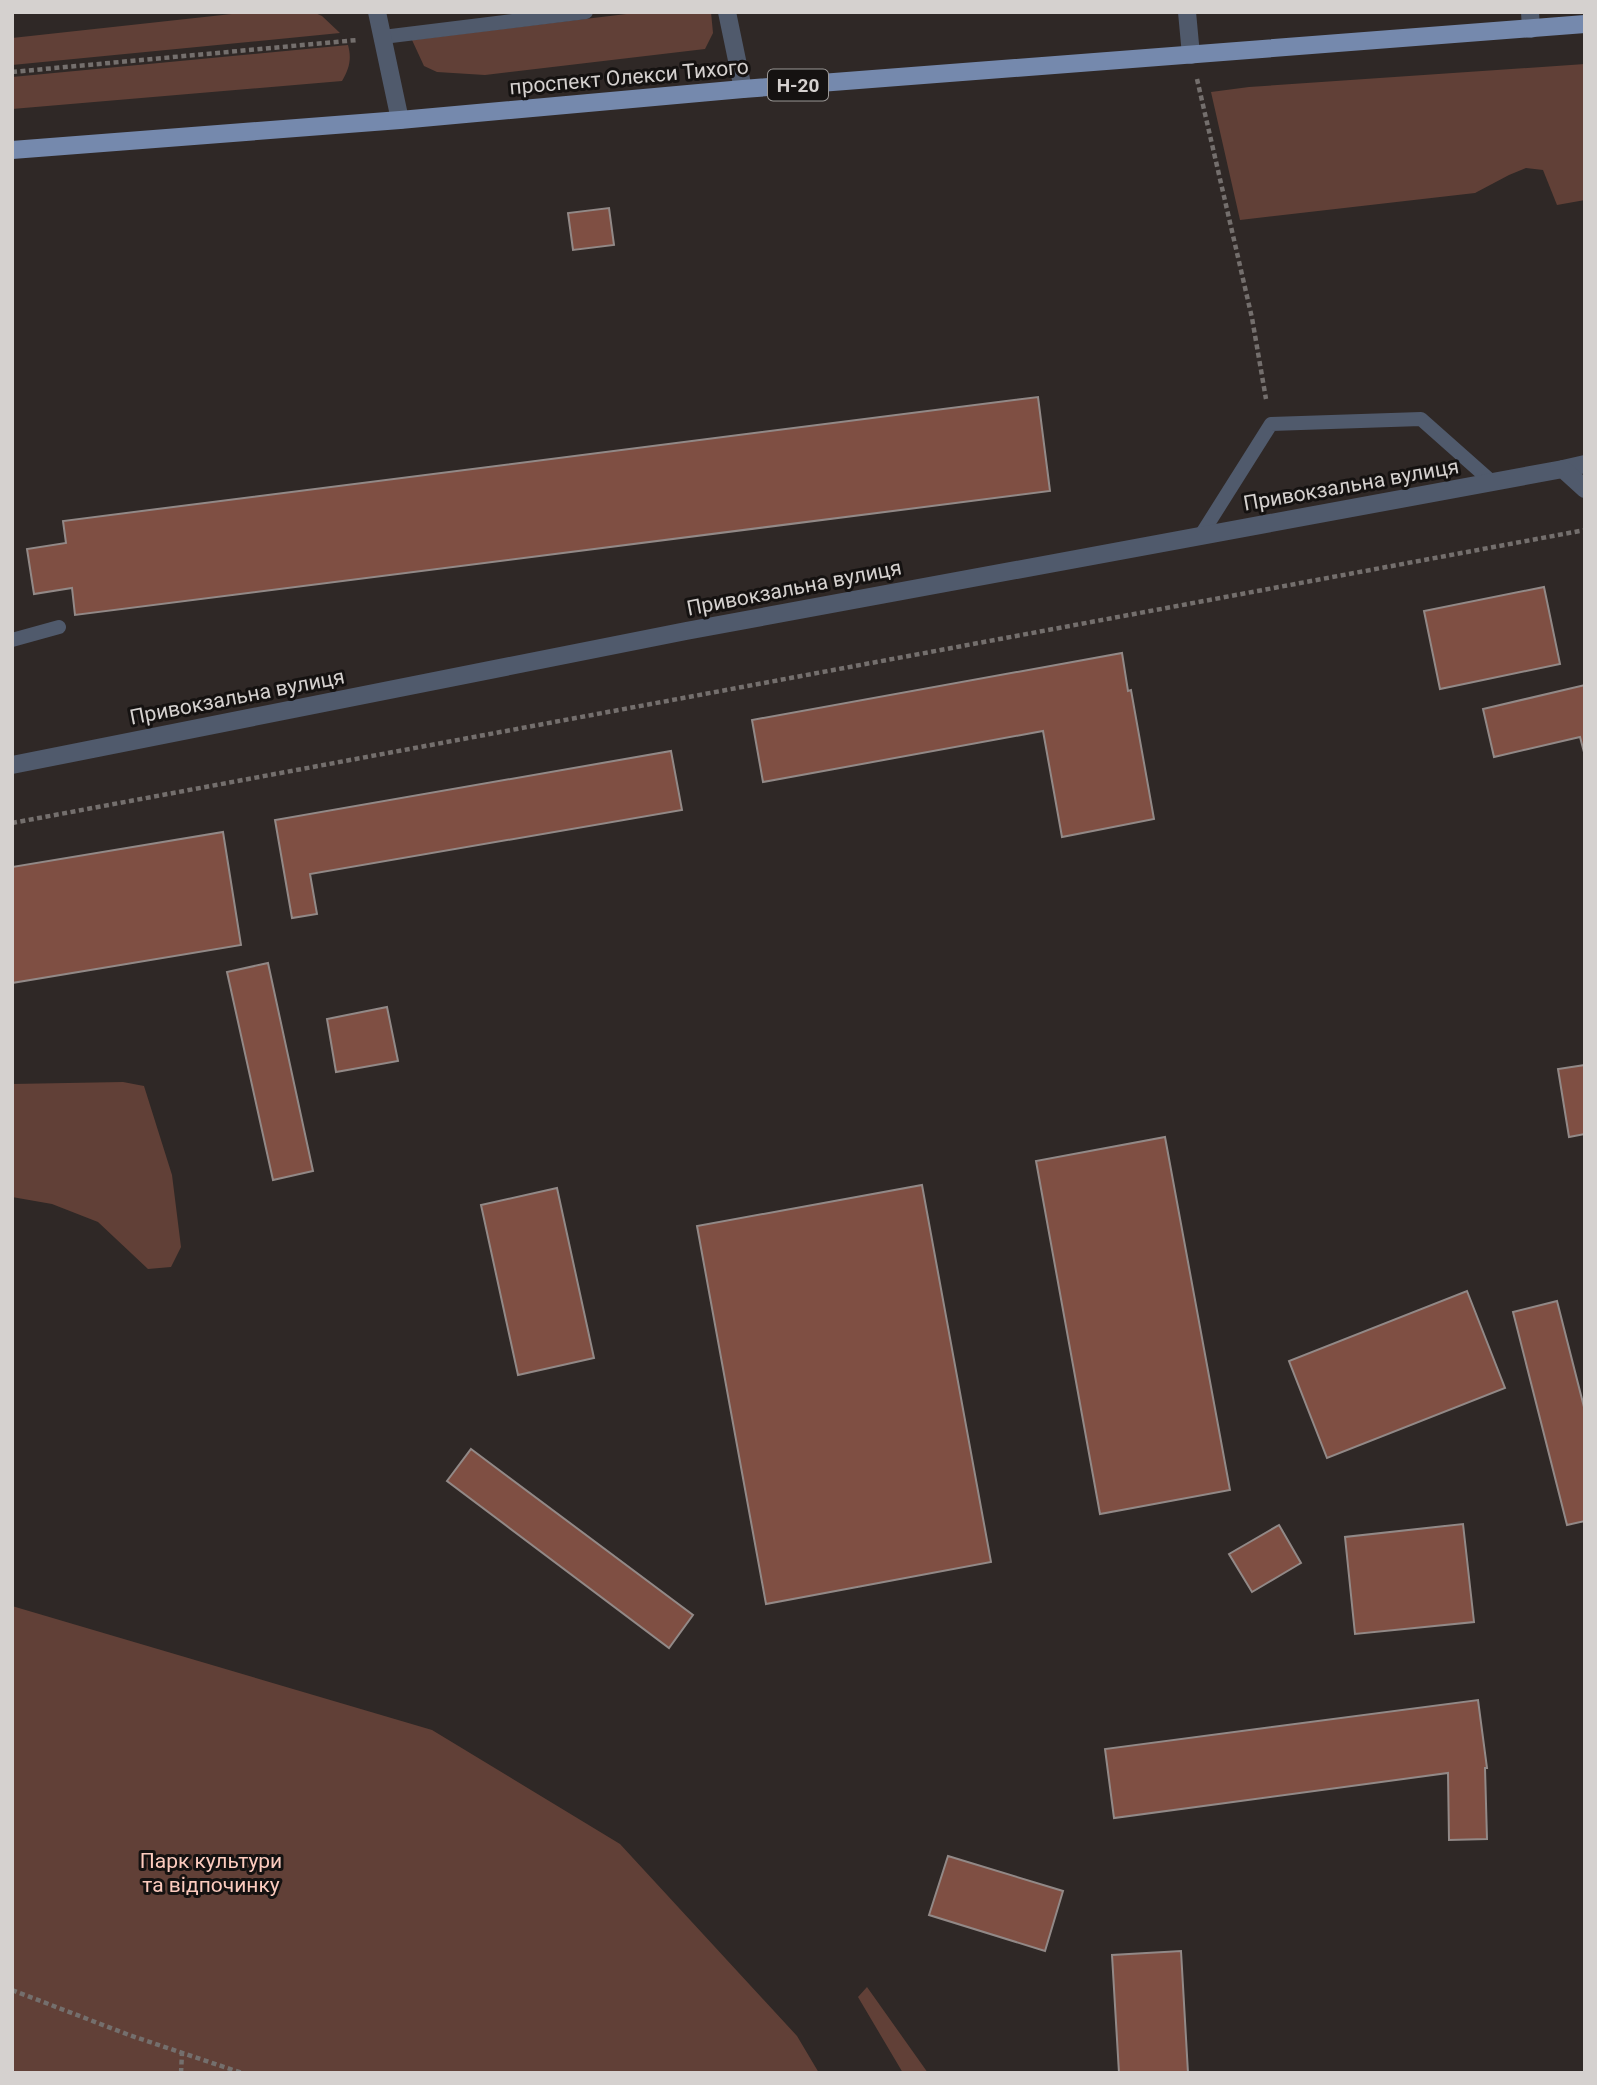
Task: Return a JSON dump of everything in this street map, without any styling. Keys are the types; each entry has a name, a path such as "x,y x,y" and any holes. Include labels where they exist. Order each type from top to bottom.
{"main road":[{"name":"проспект Олекси Тихого","path":"12,150 1191,55 1530,20 1585,24"}],"street":[{"path":"377,12 400,120"},
{"path":"727,12 743,89"},
{"path":"1187,12 1191,55"},
{"name":"Привокзальна вулиця","path":"12,765 686,631 1585,464"},
{"path":"1563,469 1585,489"}],"lane":[{"path":"383,37 586,12"},
{"path":"1201,536 1271,424 1421,419 1492,482"},
{"path":"12,640 59,627"}],"path":[{"path":"12,72 383,37"},
{"path":"1191,55 1252,317 1271,424"},
{"path":"12,823 1585,530"},
{"path":"12,1990 129,2035 243,2073"},
{"path":"181,2073 182,2053"}],"green space":[{"path":"250,12 313,12 322,16 340,33 12,65 12,38"},
{"path":"643,12 711,12 713,33 705,49 485,75 437,72 424,66 412,40"},
{"path":"348,45 349,64 342,81 12,109 12,77"},
{"path":"1585,64 1585,200 1557,205 1543,170 1526,168 1475,193 1240,220 1211,92 1249,87"},
{"path":"123,1082 144,1086 172,1175 181,1247 171,1267 148,1269 98,1222 52,1204 12,1197 12,1084"},
{"name":"Парк культури та відпочинку","path":"12,1606 432,1730 620,1844 797,2036 819,2073 12,2073"},
{"path":"867,1987 928,2073 903,2073 858,1997"}],"building":[{"path":"609,208 614,245 573,250 568,213"},
{"path":"1038,397 1050,491 75,615 72,588 34,594 27,549 66,543 63,521"},
{"path":"1544,587 1560,664 1440,689 1424,611"},
{"path":"1122,653 1154,819 1062,837 1043,731 763,782 752,720"},
{"path":"1585,685 1585,756 1580,737 1494,757 1483,709"},
{"path":"671,751 682,810 310,874 317,914 292,918 275,820"},
{"path":"223,832 241,945 12,983 12,867"},
{"path":"268,963 313,1171 273,1180 227,972"},
{"path":"387,1007 398,1061 336,1072 327,1019"},
{"path":"1585,1065 1585,1134 1569,1137 1558,1069"},
{"path":"1165,1137 1230,1490 1100,1514 1036,1161"},
{"path":"922,1185 991,1562 766,1604 697,1226"},
{"path":"557,1188 594,1358 518,1375 481,1205"},
{"path":"1467,1291 1505,1388 1327,1458 1289,1361"},
{"path":"1557,1301 1585,1411 1585,1521 1567,1525 1513,1312"},
{"path":"471,1449 693,1615 669,1648 447,1481"},
{"path":"1463,1524 1474,1622 1355,1634 1345,1537"},
{"path":"1279,1525 1301,1563 1252,1592 1229,1554"},
{"path":"1478,1700 1487,1768 1487,1839 1449,1840 1448,1773 1114,1818 1105,1749"},
{"path":"948,1856 1063,1891 1045,1951 929,1915"},
{"path":"1181,1951 1188,2073 1119,2073 1112,1955"}]}
